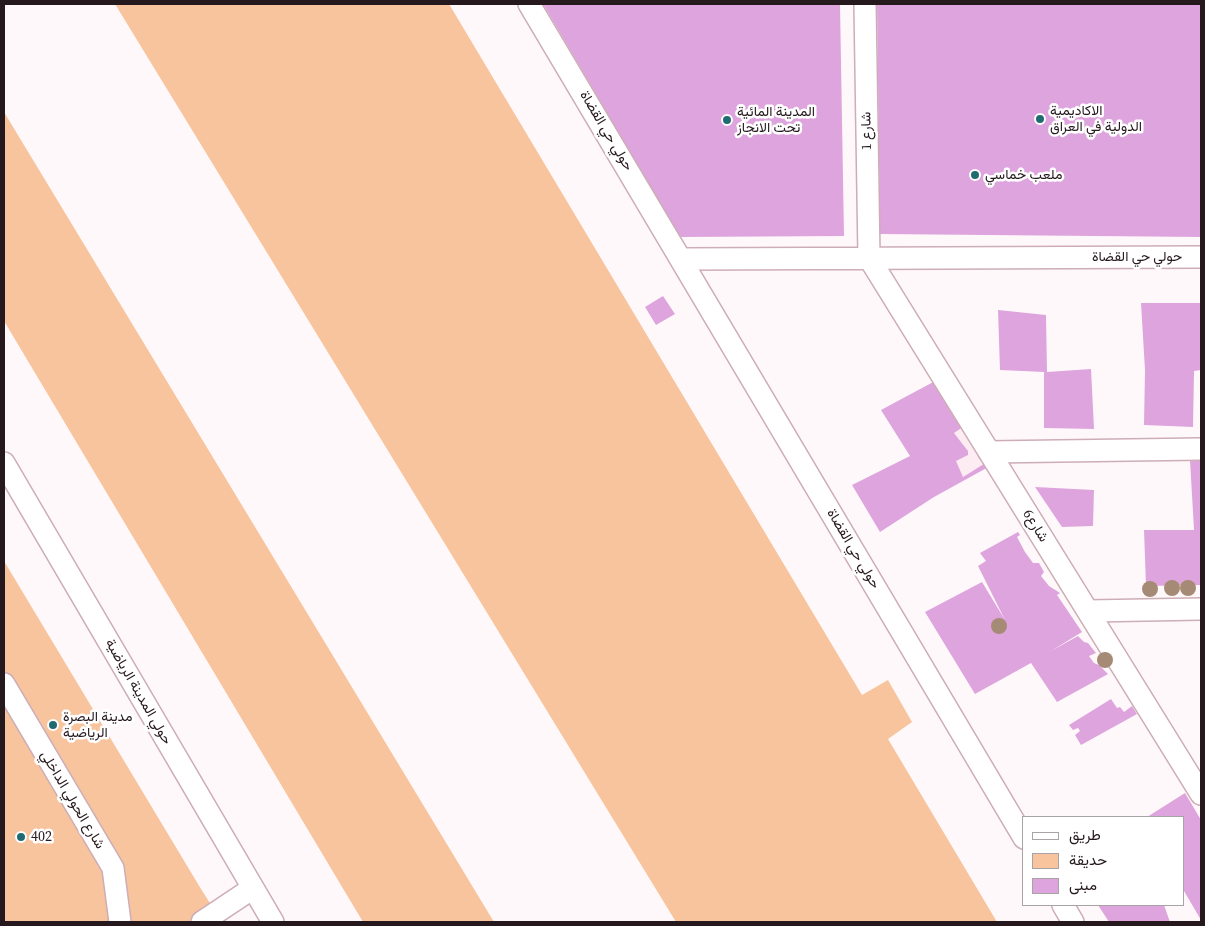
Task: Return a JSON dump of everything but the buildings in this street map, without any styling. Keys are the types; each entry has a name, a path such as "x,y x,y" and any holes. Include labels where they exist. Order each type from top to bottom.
{"street":[{"name":"حولي حي القضاة","path":"529,4 1022,835"},
{"name":"شارع 1","path":"865,4 869,258"},
{"name":"حولي حي القضاة","path":"682,259 1201,257"},
{"name":"شارع6","path":"869,258 988,452 1089,611 1192,763 1201,794"},
{"path":"988,452 1201,449"},
{"name":"حولي المدينة الرياضية","path":"4,463 273,922"},
{"path":"1089,611 1201,609"},
{"name":"شارع الحولي الداخلي","path":"4,684 113,868 120,922"},
{"path":"202,922 253,888"},
{"path":"1064,906 1073,922"}],"shaded area":[{"path":"966,425 989,461 963,477 956,461 968,455 968,451 954,433"}],"green space":[{"path":"115,4 449,4 862,695 888,680 912,722 888,739 997,922 676,922"},
{"path":"4,112 494,922 363,922 4,321"},
{"name":"مدينة البصرة الرياضية","path":"4,561 201,889 222,922 4,922"}],"place":[{"name":"الاكاديمية الدولية في العراق","path":"1040,119"},
{"name":"المدينة المائية تحت الانجاز","path":"727,120"},
{"name":"ملعب خماسي","path":"975,175"},
{"name":"مدينة البصرة الرياضية","path":"53,725"},
{"name":"402","path":"21,837"}]}
